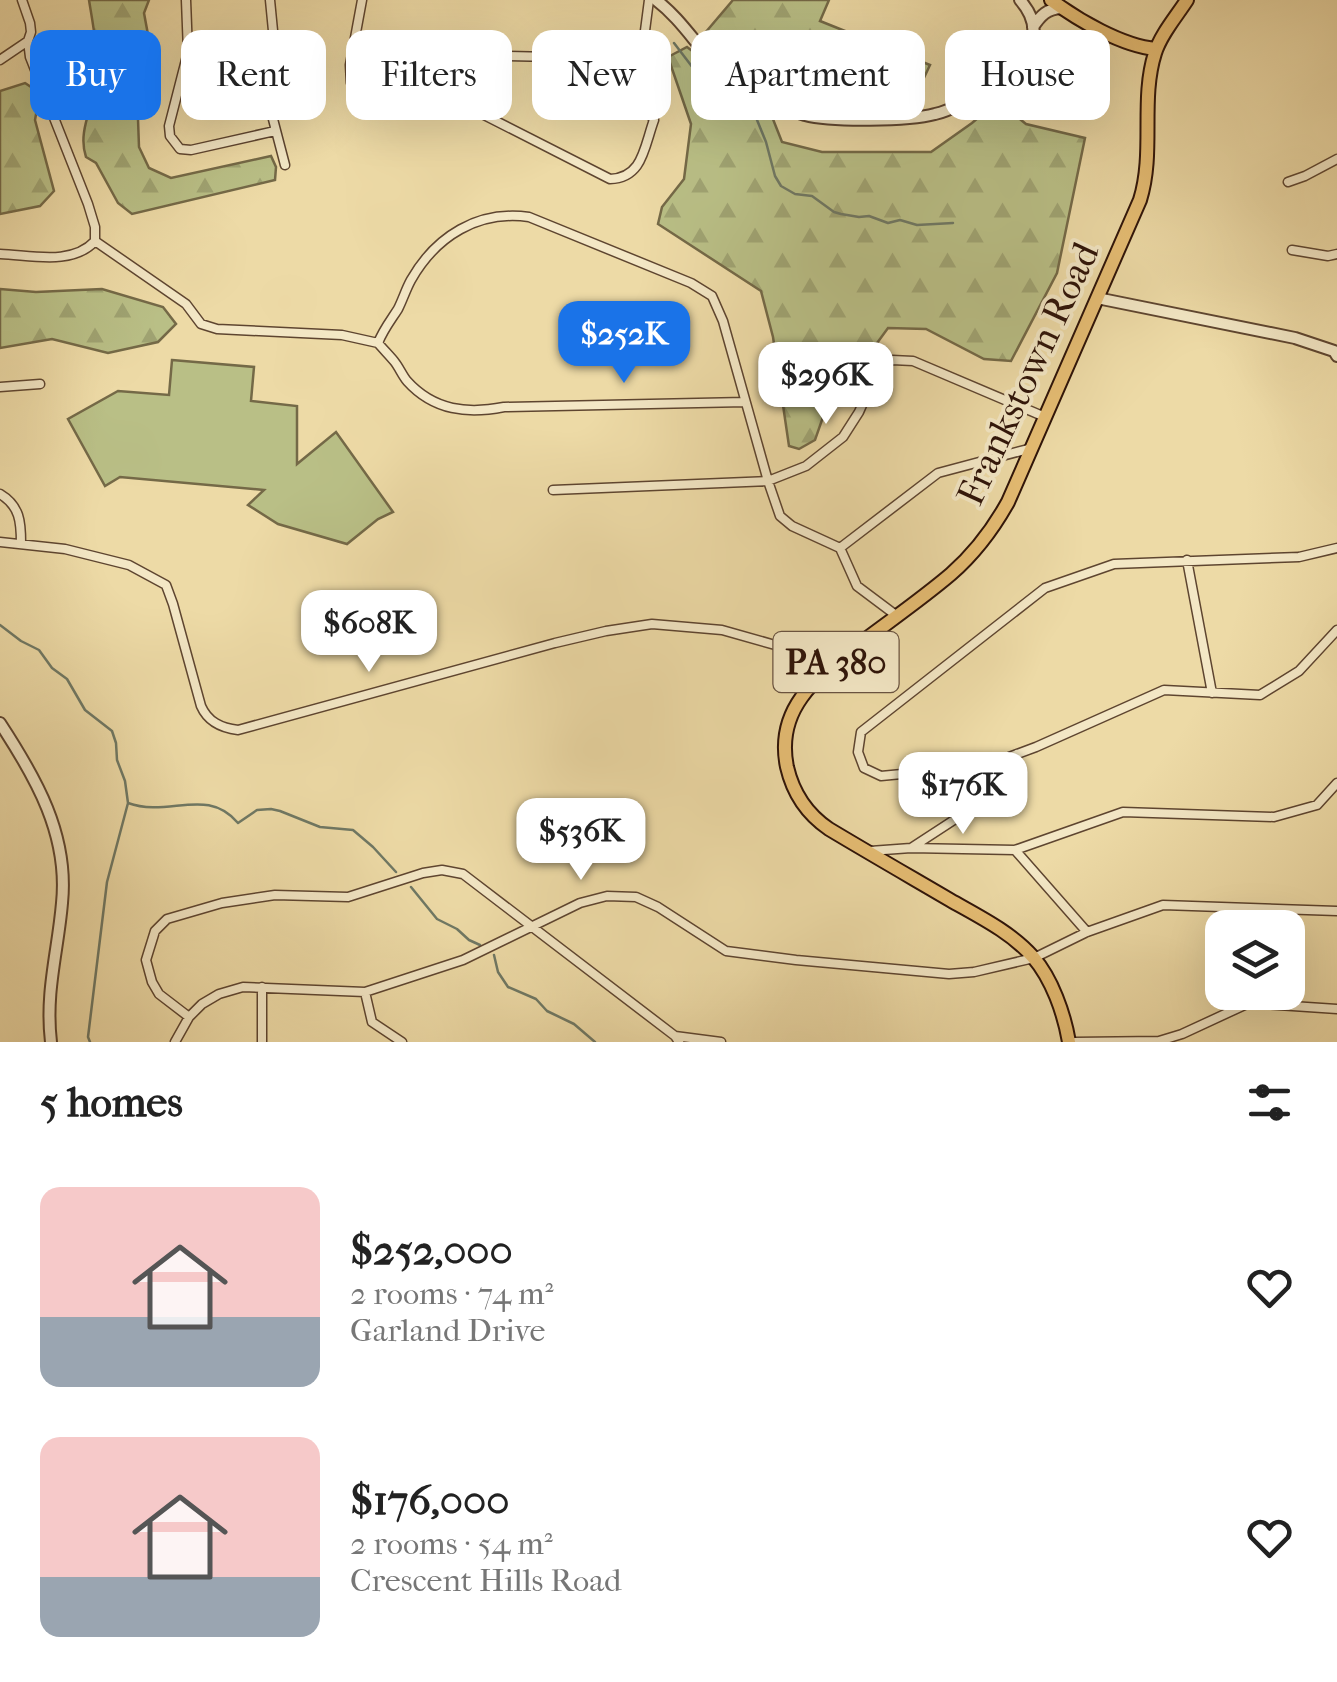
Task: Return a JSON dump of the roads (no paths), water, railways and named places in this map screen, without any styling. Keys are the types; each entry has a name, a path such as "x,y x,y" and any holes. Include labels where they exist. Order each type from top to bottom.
{"main road":[{"name":"Frankstown Road","path":"1072,1042 1057,1000 1034,958 1007,934 820,823 790,780 785,748 790,721 804,692 821,674 949,576 982,542 1008,502 1135,213 1145,184 1151,70 1156,49 1187,0"},
{"path":"1058,3 1156,49"}],"street":[{"path":"22,0 30,23 30,58 88,204 95,241"},
{"path":"186,0 188,52 169,126 173,142 180,149 191,150 274,132"},
{"path":"270,0 274,41 268,100 284,165"},
{"path":"356,30 362,0"},
{"path":"646,30 652,0 685,27 734,82 797,112 824,119 915,118 954,108 1011,72 1024,59 1032,28 1027,8 1020,0"},
{"path":"1032,28 1042,14 1058,3"},
{"path":"0,60 28,41"},
{"path":"493,120 610,180 624,179 636,170 654,120"},
{"path":"1288,182 1337,159"},
{"path":"378,343 428,254 465,225 511,214 690,282 712,296 723,321 780,516 792,526 840,548 857,586 896,616"},
{"path":"0,254 64,257 80,253 95,241"},
{"path":"95,241 186,304 202,324 217,329 342,335 378,343 406,381 448,408 479,412 504,407 745,402"},
{"path":"1292,250 1337,254"},
{"path":"1097,298 1295,338 1334,351 1337,356"},
{"path":"553,490 768,481 806,466 843,438 877,372 892,360 913,361 1045,416"},
{"path":"0,388 40,384"},
{"path":"840,548 938,473 1032,448"},
{"path":"0,494 21,516 21,543"},
{"path":"0,542 65,549 130,566 166,585 204,715 225,728 238,730 555,643 652,624 722,630 775,645 821,674"},
{"path":"1337,548 1299,557 1114,564 1045,588 862,732 858,752 864,768 882,776 986,765 1164,690 1260,695 1299,671 1337,630"},
{"path":"1187,560 1212,693"},
{"path":"0,723 40,791 60,845 64,886 49,988 51,1042"},
{"path":"911,848 980,804 1000,785 1017,754"},
{"path":"986,765 1000,785"},
{"path":"866,851 1015,850 1123,812 1274,817 1317,805 1337,783"},
{"path":"1015,850 1087,932"},
{"path":"189,1017 158,994 146,960 155,931 166,919 222,902 275,895 348,897 442,870 463,874 677,1039 720,1042"},
{"path":"175,1042 189,1017 219,994 242,987 365,992 463,960 580,903 607,896 636,898 658,907 726,951 949,974 1034,958 1087,932 1162,905 1337,912"},
{"path":"262,988 262,1042"},
{"path":"365,992 372,1022 402,1042"},
{"path":"1072,1042 1184,1038 1249,1003 1337,1008"}],"waterway":[{"path":"674,43 706,85 755,115 781,186 795,194 812,196 841,214 869,216 888,223 953,223"},
{"path":"0,625 39,650 52,668 67,679 85,710 112,731 128,803 143,807 214,806 238,823 257,810 280,811 320,827 353,830 396,872"},
{"path":"90,1042 107,882 128,803"},
{"path":"411,887 437,919 480,945"},
{"path":"494,955 498,972 508,987 536,999 547,1011 574,1024 595,1042"}]}
